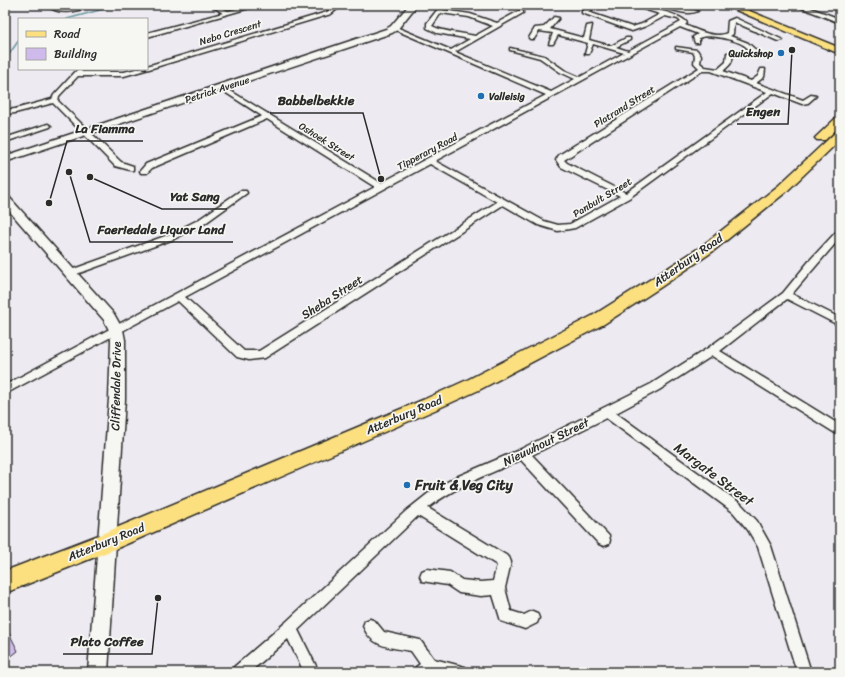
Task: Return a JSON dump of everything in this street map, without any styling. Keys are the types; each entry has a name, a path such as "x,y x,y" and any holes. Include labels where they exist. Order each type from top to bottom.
{"main road":[{"path":"728,5 840,51"},
{"path":"741,5 840,46"},
{"name":"Atterbury Road","path":"774,194 777,187 824,135 840,120"},
{"name":"Atterbury Road","path":"5,582 108,542 431,404 507,368 598,320 707,249 782,189 840,134"}],"street":[{"path":"49,5 56,10 61,11 86,5"},
{"path":"213,5 227,13"},
{"path":"148,34 257,5"},
{"name":"Nebo Crescent","path":"148,68 326,14 332,12 339,5"},
{"name":"Petrick Avenue","path":"7,159 378,35 394,28 413,5"},
{"path":"444,5 430,23 429,25 431,28 475,38"},
{"path":"595,5 584,12 632,29 644,25 662,14"},
{"path":"633,5 662,14 703,33 718,37 726,37 746,44 757,54"},
{"path":"664,5 682,10 695,11"},
{"path":"798,5 840,20"},
{"path":"830,5 840,8"},
{"path":"439,12 470,16 497,25"},
{"path":"451,52 521,12"},
{"path":"546,29 546,26 556,18"},
{"path":"726,37 729,36 730,24 733,20 780,40"},
{"name":"Tipperary Road","path":"5,389 179,297 682,24"},
{"path":"587,53 590,26"},
{"path":"394,28 552,95"},
{"path":"532,38 537,28 546,29 556,34 630,52"},
{"path":"697,42 696,38 703,33"},
{"path":"551,43 556,34"},
{"path":"614,47 628,39"},
{"path":"678,48 695,51 698,56 697,63 703,69 719,72 804,102 813,96"},
{"path":"512,49 542,57 562,71 580,79"},
{"path":"719,72 731,59 729,54"},
{"name":"Platrand Street","path":"626,196 564,165 560,160 562,157 703,69"},
{"path":"55,100 56,96 79,71 124,74 139,70"},
{"path":"752,83 761,77 763,70"},
{"name":"Oshoek Street","path":"222,88 381,187"},
{"name":"Panbult Street","path":"430,161 541,223 552,227 564,228 572,226 626,196 769,94 771,91"},
{"path":"5,112 15,111 55,100"},
{"path":"55,100 118,164 130,168"},
{"path":"144,171 149,166 268,116"},
{"path":"5,140 48,126"},
{"path":"71,273 171,237 208,218 243,193"},
{"name":"Cliffendale Drive","path":"6,200 110,317 116,330 118,340 117,399 98,672"},
{"name":"Sheba Street","path":"179,297 241,354 249,356 261,355 504,201"},
{"name":"Nieuwhout Street","path":"239,672 290,628 418,509 445,489 524,454 607,412 655,386 712,351 786,296 813,262 840,233"},
{"path":"786,296 840,322"},
{"path":"712,351 840,432"},
{"name":"Margate Street","path":"607,412 737,508 751,521 758,531 764,546 804,672"},
{"path":"524,454 604,540"},
{"path":"418,509 504,562 498,588 506,616 525,622 532,618"},
{"path":"427,576 450,579 459,586 481,589 498,588"},
{"path":"370,626 380,638 415,645 426,668 460,672"},
{"path":"290,628 312,672"}],"building":[{"path":"5,625 18,651 5,661"}],"waterway":[{"path":"71,18 118,5"},
{"path":"5,60 18,41"}],"place":[{"name":"Engen","path":"792,50"},
{"name":"Quickshop","path":"781,53"},
{"name":"Valleisig","path":"481,96"},
{"name":"Faeriedale Liquor Land","path":"69,172"},
{"name":"Yat Sang","path":"90,177"},
{"name":"Babbelbekkie","path":"381,179"},
{"name":"La Fiamma","path":"49,203"},
{"name":"Fruit & Veg City","path":"407,485"},
{"name":"Plato Coffee","path":"158,598"}]}
